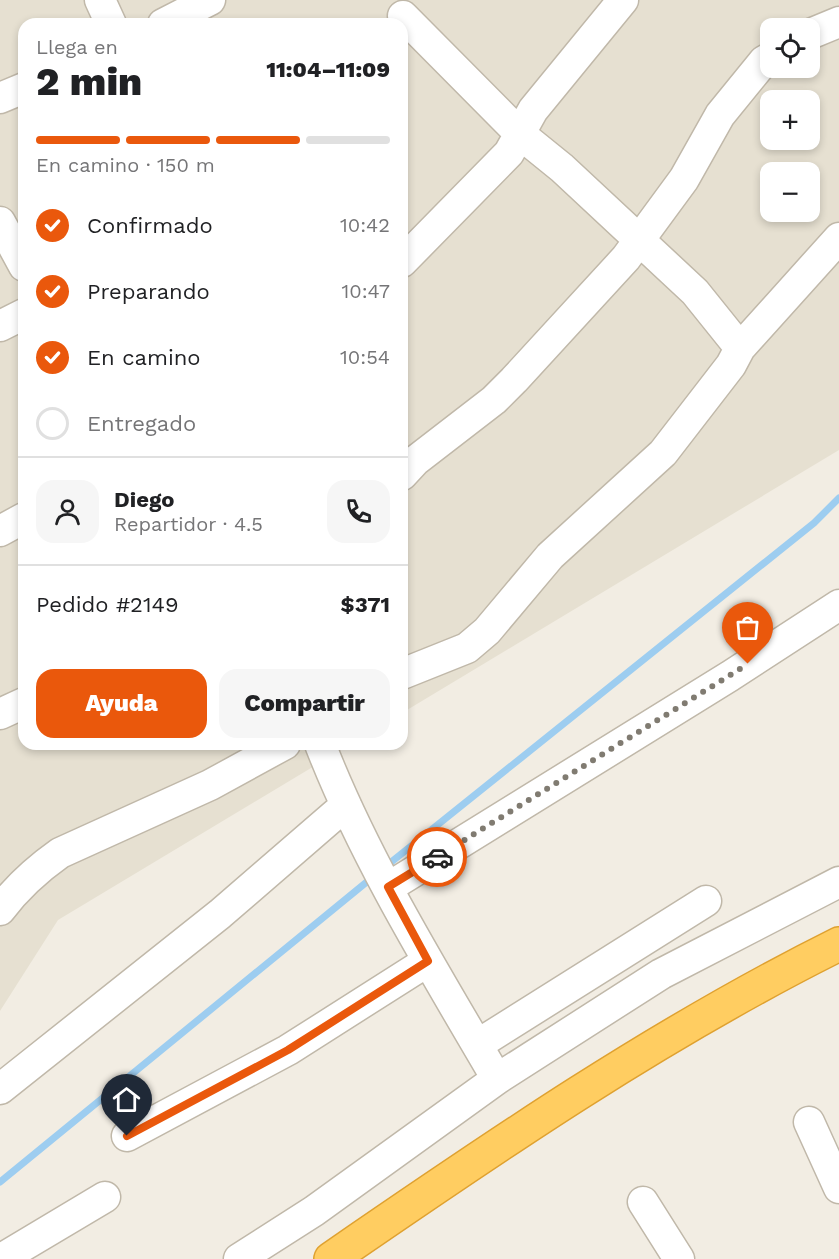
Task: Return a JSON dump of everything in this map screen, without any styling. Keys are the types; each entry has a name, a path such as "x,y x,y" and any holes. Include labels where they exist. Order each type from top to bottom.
{"highway":[{"path":"331,1259 564,1102 742,995 839,944"}],"street":[{"path":"100,0 108,18"},
{"path":"175,18 210,0"},
{"path":"408,256 509,153 533,110 623,0"},
{"path":"835,0 839,7"},
{"path":"405,14 520,134 562,168 695,292 741,348"},
{"path":"820,30 839,22"},
{"path":"408,470 494,400 639,242 684,179 720,116 760,66"},
{"path":"0,98 18,90"},
{"path":"0,222 18,255"},
{"path":"408,672 467,648 487,631 550,556 641,476 663,453 731,365 741,348 839,238"},
{"path":"0,326 18,317"},
{"path":"0,531 18,521"},
{"path":"388,887 730,676 839,605"},
{"path":"0,714 18,706"},
{"path":"0,909 17,887 38,868 60,853 210,785 274,750"},
{"path":"323,750 346,805 388,887 497,1079"},
{"path":"0,1089 220,914 346,805"},
{"path":"239,1259 314,1211 497,1079 661,974 839,882"},
{"path":"477,1045 706,902"},
{"path":"127,1136 288,1050 428,961"},
{"path":"809,1122 839,1188"},
{"path":"1,1259 105,1197"},
{"path":"643,1202 679,1259"}],"shaded area":[{"path":"0,0 839,0 839,450 408,709 408,18 18,18 18,750 341,750 58,920 0,1011"}],"waterway":[{"path":"385,867 814,523 839,498"},
{"path":"0,1182 374,876"}],"way so far":[{"path":"437,857 748,664"}],"route":[{"path":"127,1136 288,1050 428,961 388,887 437,857"}]}
